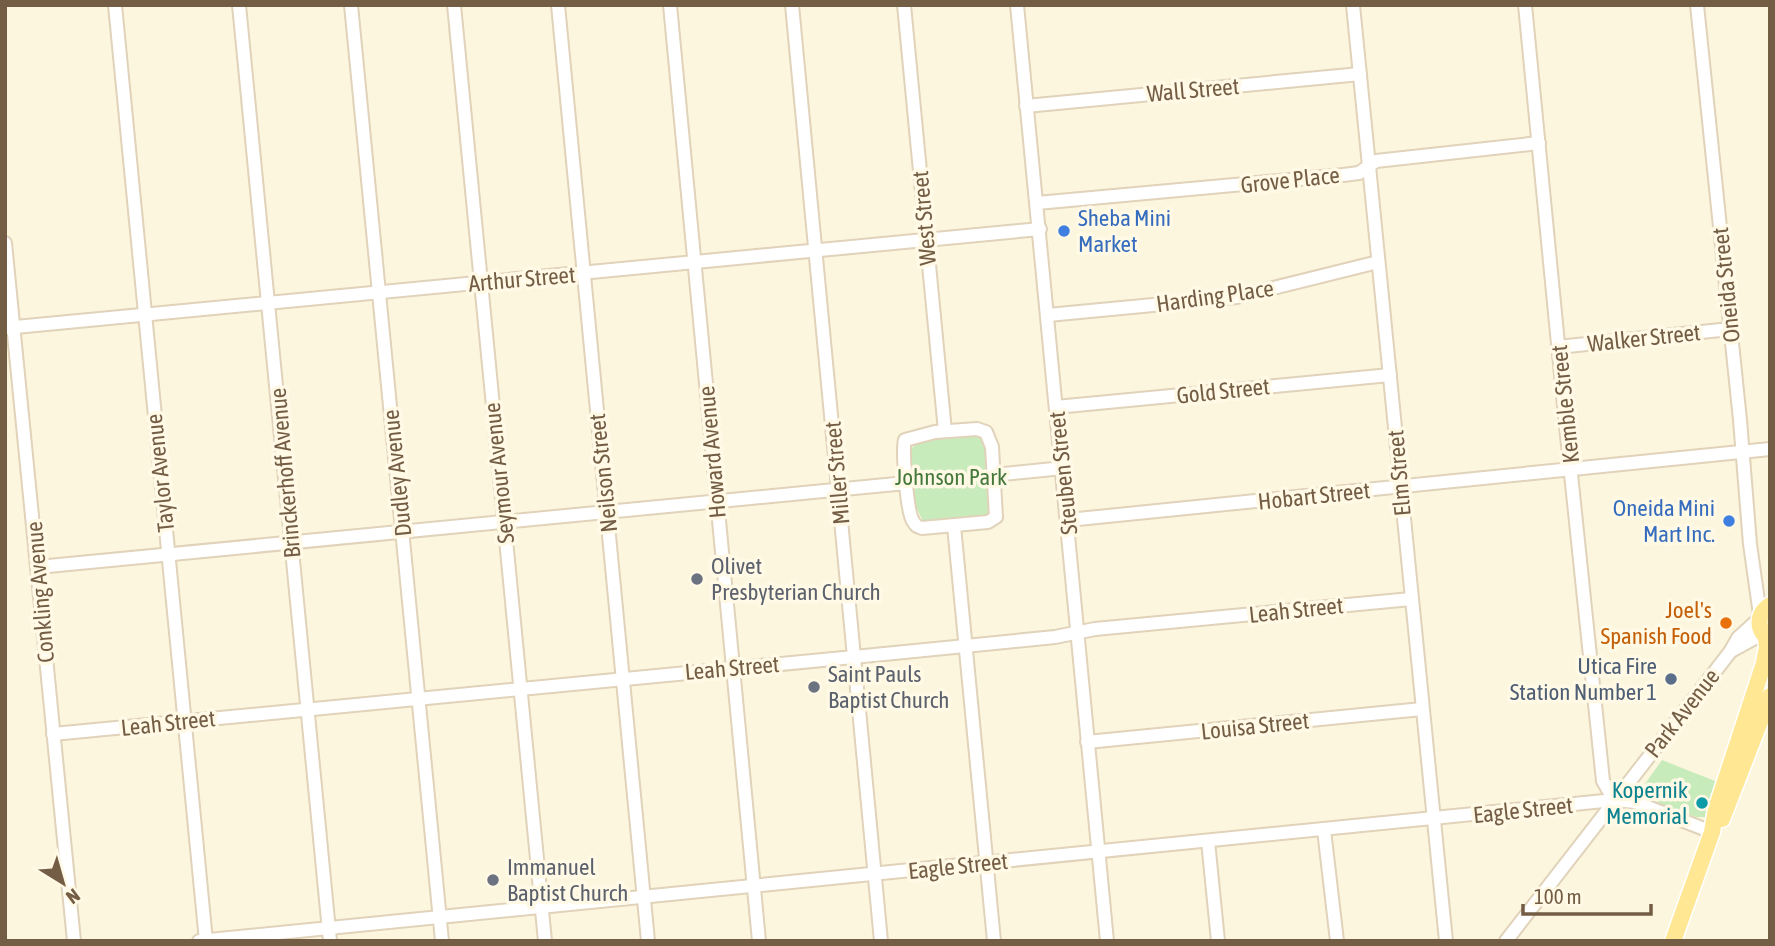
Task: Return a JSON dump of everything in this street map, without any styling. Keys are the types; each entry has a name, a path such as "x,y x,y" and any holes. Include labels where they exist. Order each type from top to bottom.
{"main road":[{"path":"1673,941 1712,832 1716,809 1764,663 1767,647 1765,625"},
{"path":"1712,832 1726,814 1770,696"}],"street":[{"name":"Taylor Avenue","path":"115,5 206,940"},
{"name":"Brinckerhoff Avenue","path":"239,5 270,303 329,934"},
{"name":"Dudley Avenue","path":"351,5 442,941"},
{"name":"Seymour Avenue","path":"454,5 545,941"},
{"name":"Neilson Street","path":"558,5 648,941"},
{"name":"Howard Avenue","path":"670,5 759,941"},
{"name":"Miller Street","path":"792,5 881,941"},
{"name":"West Street","path":"904,5 945,431"},
{"name":"Steuben Street","path":"1017,5 1107,941"},
{"name":"Elm Street","path":"1353,5 1446,941"},
{"name":"Kemble Street","path":"1525,5 1603,781 1614,800"},
{"name":"Oneida Street","path":"1698,5 1753,564 1765,625"},
{"name":"Wall Street","path":"1026,106 1360,74"},
{"name":"Grove Place","path":"1037,204 1343,175 1359,173 1377,161 1539,143"},
{"name":"Arthur Street","path":"10,328 1040,229"},
{"name":"Conkling Avenue","path":"5,243 10,328 38,567 74,941"},
{"name":"Harding Place","path":"1048,315 1237,297 1378,262"},
{"name":"Walker Street","path":"1558,347 1730,329"},
{"name":"Gold Street","path":"1056,407 1390,375"},
{"path":"977,429 986,432 992,447 994,475 996,517 988,523 922,528 915,525 911,518 903,446 905,440 945,431 977,429"},
{"name":"Hobart Street","path":"1068,520 1770,449"},
{"path":"994,475 1063,468"},
{"path":"38,567 906,483"},
{"path":"954,526 994,941"},
{"name":"Oneida Street","path":"1753,564 1762,588 1770,598"},
{"name":"Leah Street","path":"53,734 965,646 1411,599"},
{"name":"Park Avenue","path":"1506,941 1730,652 1738,638 1765,625"},
{"name":"Louisa Street","path":"1087,742 1422,709"},
{"name":"Eagle Street","path":"200,941 329,934 440,917 1614,800 1635,802 1712,832"},
{"path":"1324,830 1337,941"},
{"path":"1208,841 1218,941"}],"green space":[{"name":"Johnson Park","path":"977,434 988,447 990,511 983,519 923,521 915,505 911,450 914,445 921,441"},
{"path":"1662,760 1720,783 1706,817 1696,817 1637,795"}],"place":[{"name":"Sheba Mini Market","path":"1064,231"},
{"name":"Oneida Mini Mart Inc.","path":"1729,521"},
{"name":"Olivet Presbyterian Church","path":"697,579"},
{"name":"Joel's Spanish Food","path":"1726,623"},
{"name":"Utica Fire Station Number 1","path":"1671,679"},
{"name":"Saint Pauls Baptist Church","path":"814,687"},
{"name":"Kopernik Memorial","path":"1702,803"},
{"name":"Immanuel Baptist Church","path":"493,880"}]}
